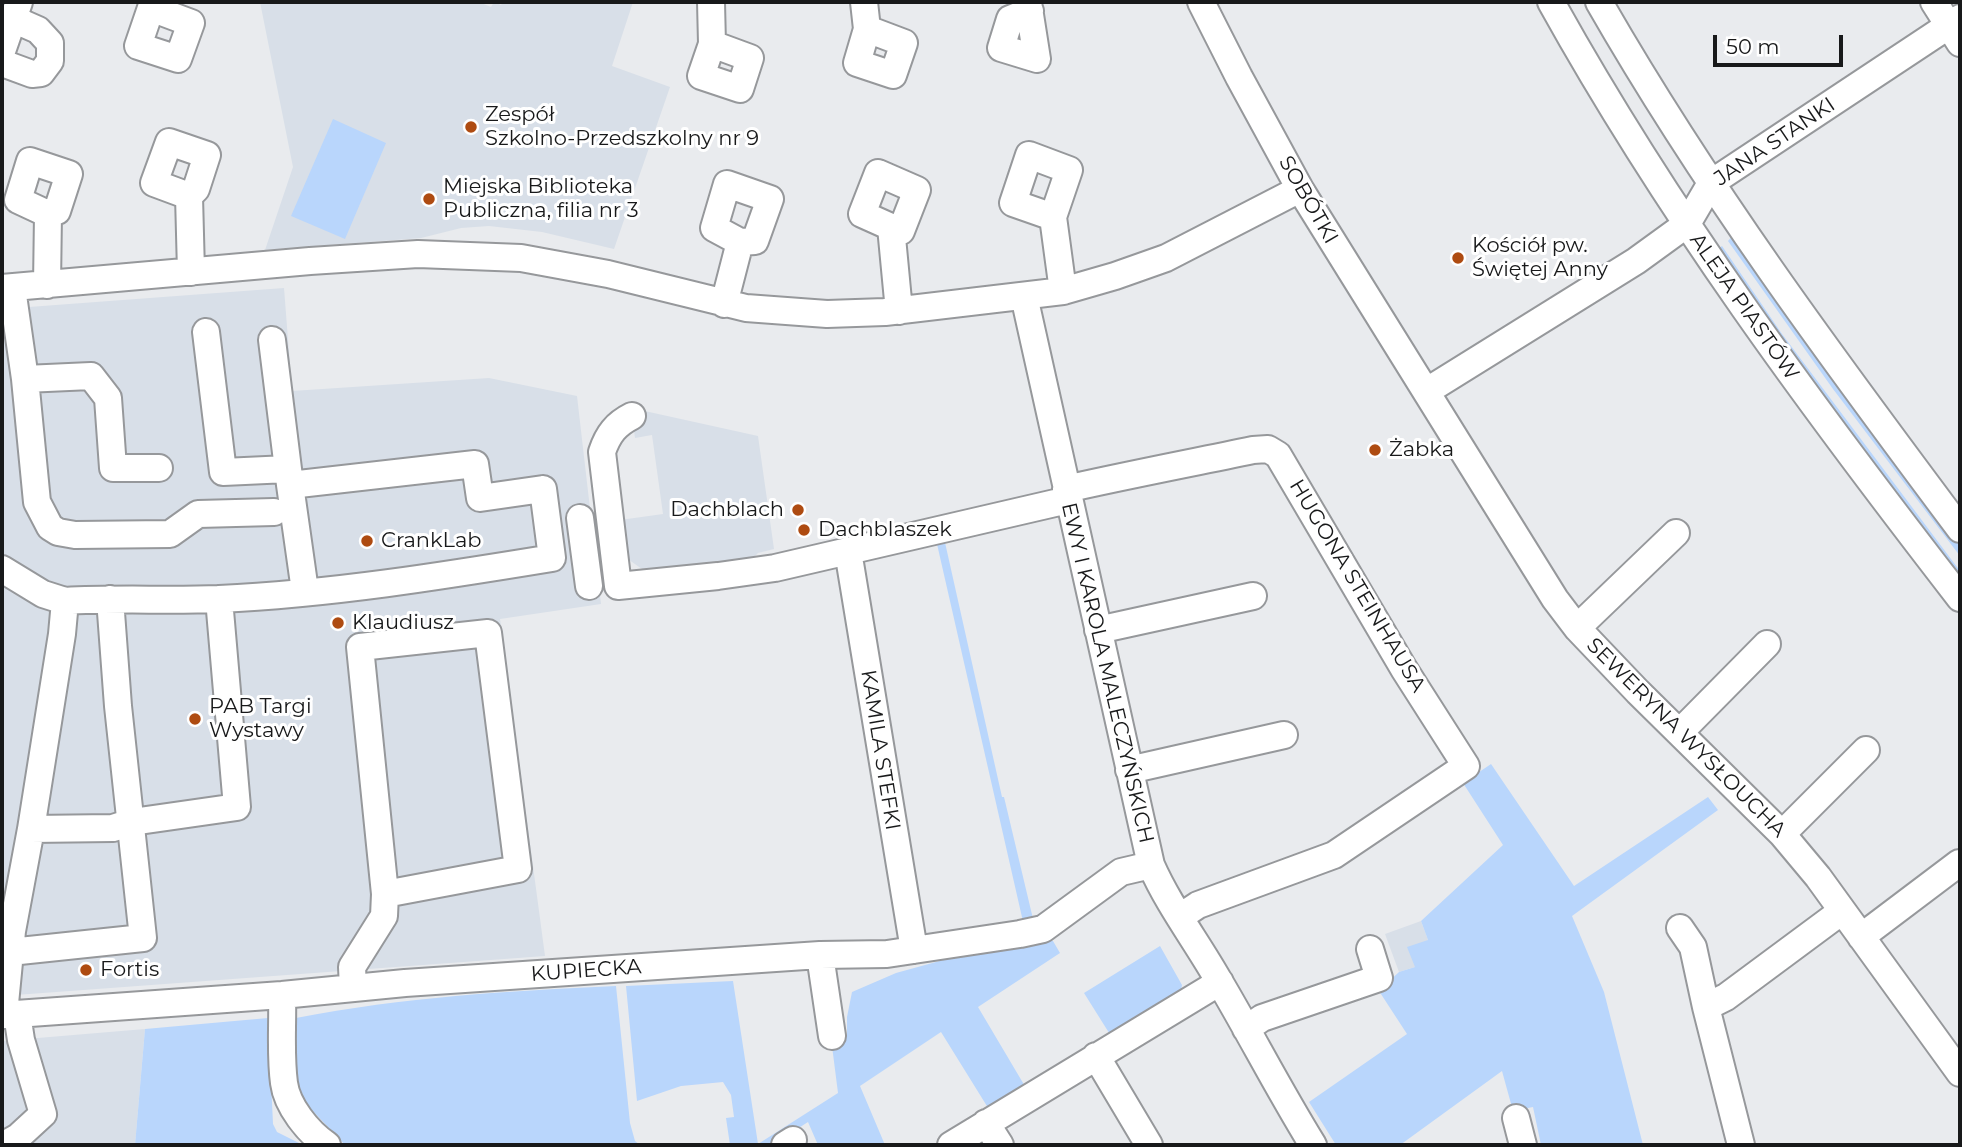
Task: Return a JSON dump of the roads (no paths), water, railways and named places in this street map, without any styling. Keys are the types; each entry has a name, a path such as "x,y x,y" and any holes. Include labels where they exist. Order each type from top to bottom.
{"street":[{"path":"711,2 712,44"},
{"path":"864,2 867,29"},
{"name":"SOBÓTKI","path":"1201,2 1300,189 1427,391"},
{"name":"ALEJA PIASTÓW","path":"1551,2 1626,130 1687,224 1802,390 1960,598"},
{"name":"ALEJA PIASTÓW","path":"1599,2 1711,183 1817,339 1960,529"},
{"path":"1934,2 1956,29"},
{"path":"2,51 16,11 50,43 50,61 41,73 32,74 2,63"},
{"name":"JANA STANKI","path":"1427,391 1636,261 1687,224 1711,183 1956,29"},
{"path":"274,512 198,514 170,534 75,535 58,532 45,520 37,502 25,379 7,288 407,255 521,258 608,274 746,308 827,314 899,311 1063,291 1115,276 1166,258 1300,189"},
{"path":"189,196 191,272"},
{"path":"47,285 48,214"},
{"path":"1053,217 1063,291"},
{"path":"891,227 899,311"},
{"path":"724,304 740,242"},
{"name":"EWY I KAROLA MALECZYŃSKICH","path":"1024,296 1151,865 1313,1145"},
{"path":"2,569 43,594 65,601 219,599 305,592 468,572 552,558 543,489 480,498 475,464 289,477 223,472 206,332"},
{"path":"272,340 305,592"},
{"path":"25,379 91,376 108,398 113,468 159,468"},
{"name":"SEWERYNA WYSŁOUCHA","path":"1427,391 1555,598 1577,628 1782,834 1960,1072"},
{"path":"632,416 619,422 605,442 602,452 618,586 775,568 1067,495"},
{"name":"HUGONA STEINHAUSA","path":"1067,495 1140,472 1253,450 1268,449 1279,455 1404,669 1466,766 1334,855 1198,905 1180,917"},
{"path":"580,518 589,586"},
{"path":"1577,628 1676,533"},
{"path":"551,552 583,547"},
{"name":"KAMILA STEFKI","path":"848,551 914,950"},
{"path":"1098,630 1253,596"},
{"path":"9,952 144,938 118,706 110,599"},
{"path":"31,829 113,828 132,822 237,807 219,599"},
{"path":"4,1145 18,1138 43,1114 21,1041 8,1014 9,952 31,829 65,601"},
{"path":"353,988 352,967 384,916 385,894 360,647 488,634 518,869 385,894"},
{"path":"1680,732 1767,644"},
{"path":"1129,770 1284,735"},
{"path":"1782,834 1866,750"},
{"path":"1861,937 1959,863"},
{"name":"KUPIECKA","path":"8,1014 820,955 887,954 1043,929 1121,872 1151,865"},
{"path":"1706,1007 1726,997 1842,912"},
{"path":"1680,928 1693,947 1741,1145"},
{"path":"1246,1029 1262,1018 1379,978 1370,949"},
{"path":"820,955 832,1036"},
{"path":"951,1145 993,1134 1096,1056 1220,982"},
{"path":"282,995 284,1085 297,1114 319,1140 327,1145"},
{"path":"1096,1056 1149,1145"},
{"path":"1516,1118 1523,1145"}],"place":[{"name":"Zespół Szkolno-Przedszkolny nr 9","path":"471,127"},
{"name":"Miejska Biblioteka Publiczna, filia nr 3","path":"429,199"},
{"name":"Kościół pw. Świętej Anny","path":"1458,258"},
{"name":"Żabka","path":"1375,450"},
{"name":"Dachblach","path":"798,510"},
{"name":"Dachblaszek","path":"804,530"},
{"name":"CrankLab","path":"367,541"},
{"name":"Klaudiusz","path":"338,623"},
{"name":"PAB Targi Wystawy","path":"195,719"},
{"name":"Fortis","path":"86,970"}]}
